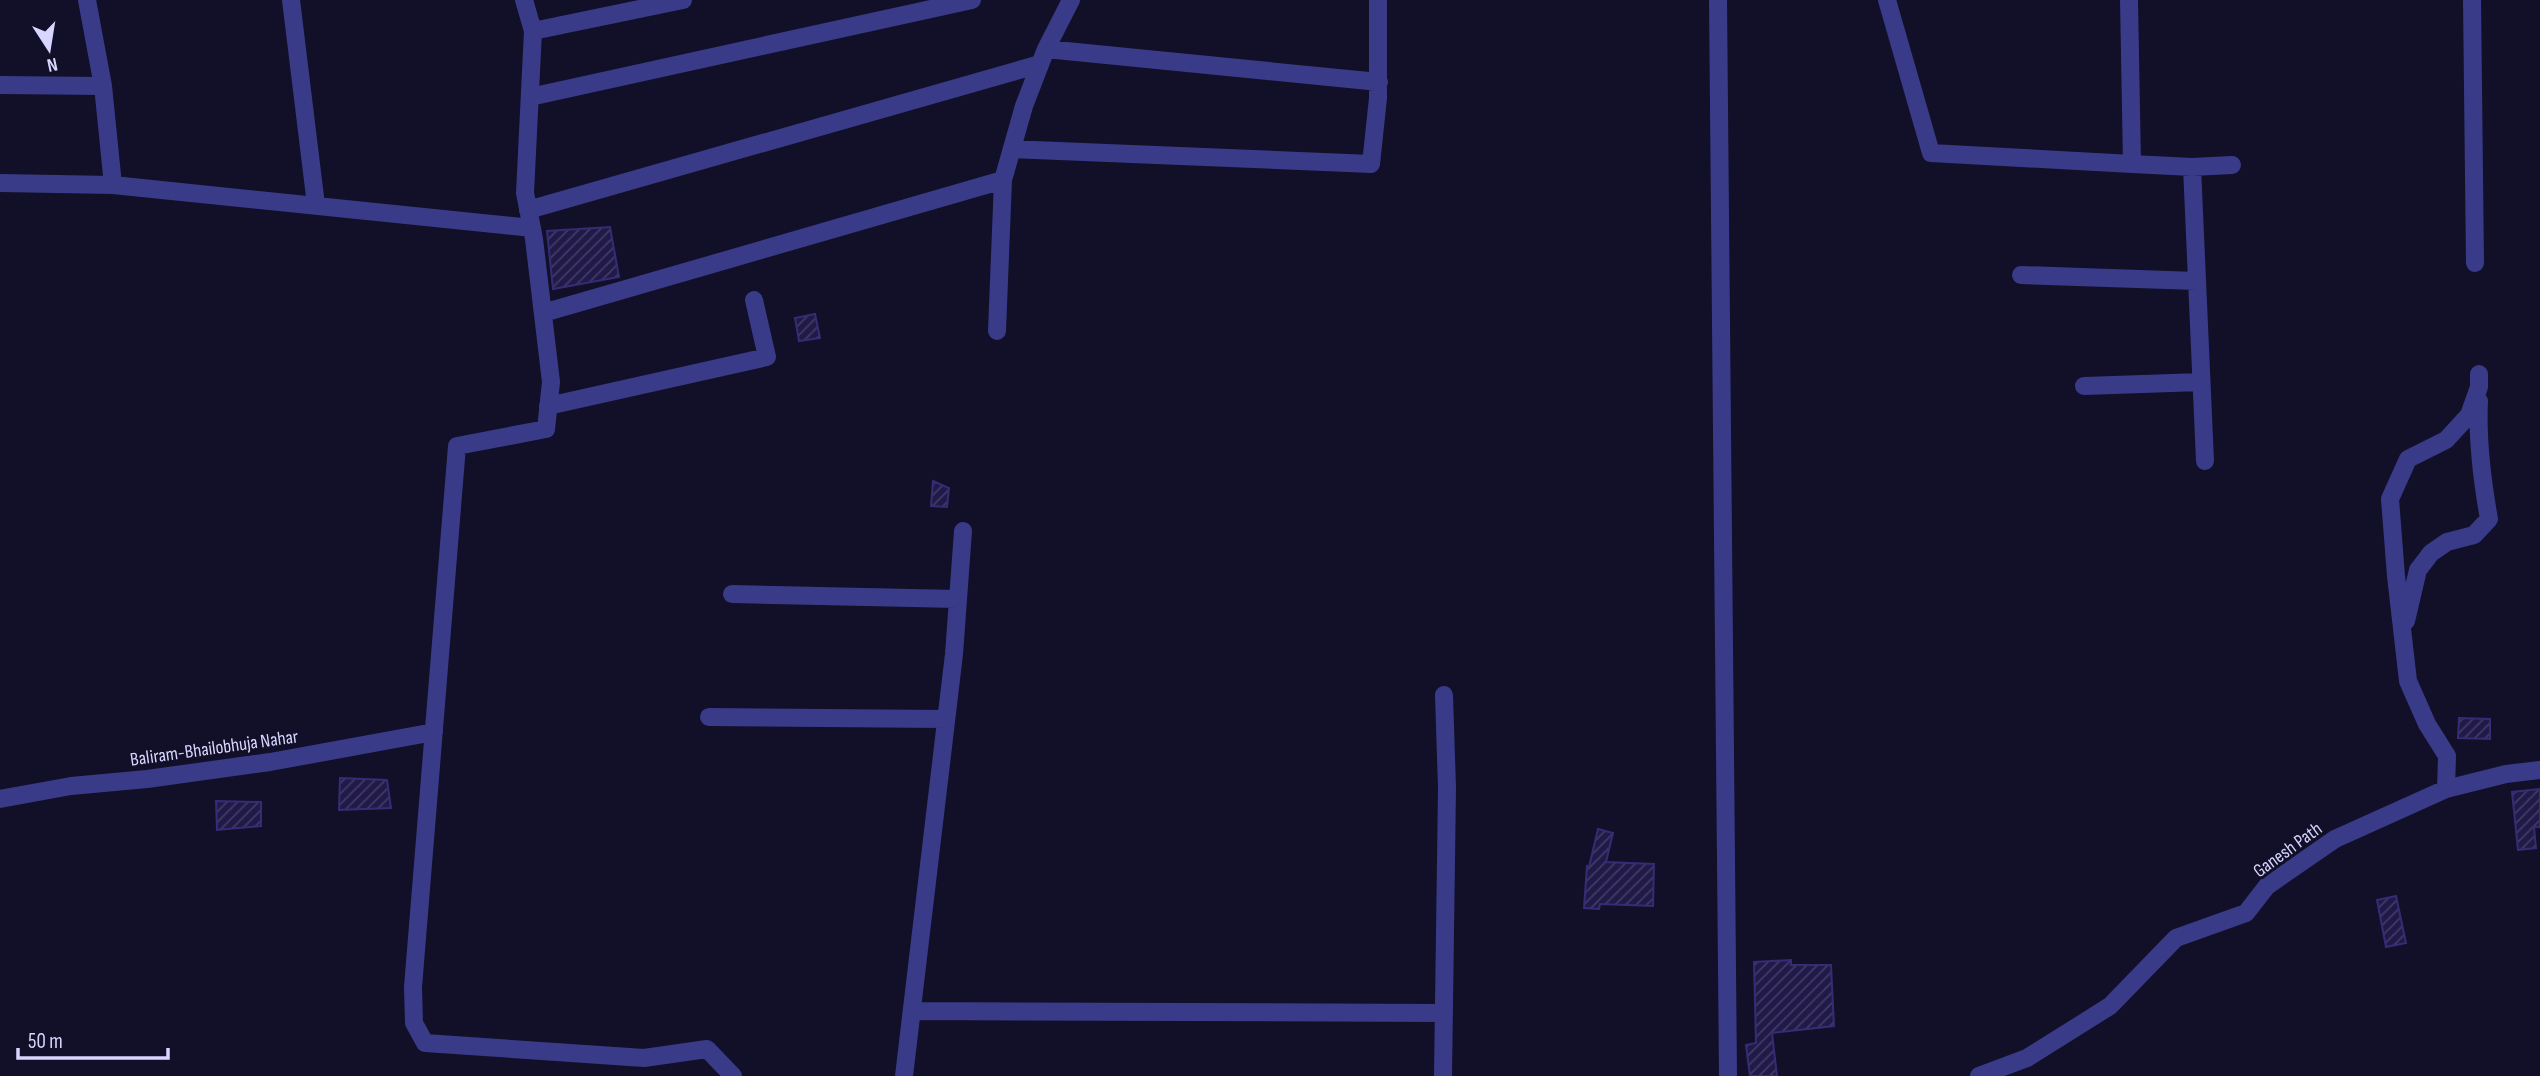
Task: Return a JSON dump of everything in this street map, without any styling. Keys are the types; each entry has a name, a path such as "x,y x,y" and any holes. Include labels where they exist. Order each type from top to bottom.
{"street":[{"path":"87,0 103,86 113,185"},
{"path":"291,0 316,205"},
{"path":"524,0 533,31 525,193 551,382 546,429 457,446 413,987 414,1023 425,1043 644,1058 707,1049 733,1076"},
{"path":"533,31 683,0"},
{"path":"530,97 972,0"},
{"path":"997,331 1003,180 1024,106 1043,57 1071,0"},
{"path":"1012,149 1370,164 1379,82 1378,0"},
{"path":"1718,0 1728,1076"},
{"path":"1887,0 1931,153 2192,167 2232,165"},
{"path":"2129,0 2132,164"},
{"path":"2472,0 2475,263"},
{"path":"0,183 113,185 316,205 530,219 1043,57 1379,82"},
{"path":"0,85 103,86"},
{"path":"2192,167 2205,461"},
{"path":"543,313 1003,180"},
{"path":"2021,275 2197,281"},
{"path":"548,406 767,357 754,300"},
{"path":"2403,635 2418,570 2424,561 2447,542 2474,535 2489,519 2477,433 2479,381 2469,415 2446,440 2408,459 2390,499 2403,635 2408,681 2427,724 2447,756 2446,789"},
{"path":"2084,386 2202,382"},
{"path":"904,1076 946,719 962,531"},
{"path":"732,594 958,599"},
{"path":"1443,1076 1447,788 1444,695"},
{"path":"709,717 946,719"},
{"name":"Baliram-Bhailobhuja Nahar","path":"0,799 71,786 147,779 270,762 434,732"},
{"name":"Ganesh Path","path":"1979,1076 2027,1058 2110,1006 2176,939 2246,913 2267,886 2335,839 2446,789 2506,774 2540,770"},
{"path":"912,1011 1444,1013"}],"building":[{"path":"610,227 619,277 553,289 547,231"},
{"path":"815,314 820,338 799,341 795,318"},
{"path":"933,481 949,488 947,507 931,506"},
{"path":"2459,718 2490,719 2490,739 2458,738"},
{"path":"340,778 387,780 391,808 339,810"},
{"path":"2540,789 2540,827 2534,827 2536,848 2518,850 2512,792"},
{"path":"216,801 261,802 261,826 217,830"},
{"path":"1598,829 1613,833 1606,862 1654,864 1653,906 1600,904 1599,909 1584,908 1587,866 1589,867"},
{"path":"2396,896 2406,943 2386,947 2377,900"},
{"path":"1791,960 1791,965 1831,965 1834,1026 1772,1033 1777,1076 1750,1076 1746,1045 1756,1043 1754,962"}]}
